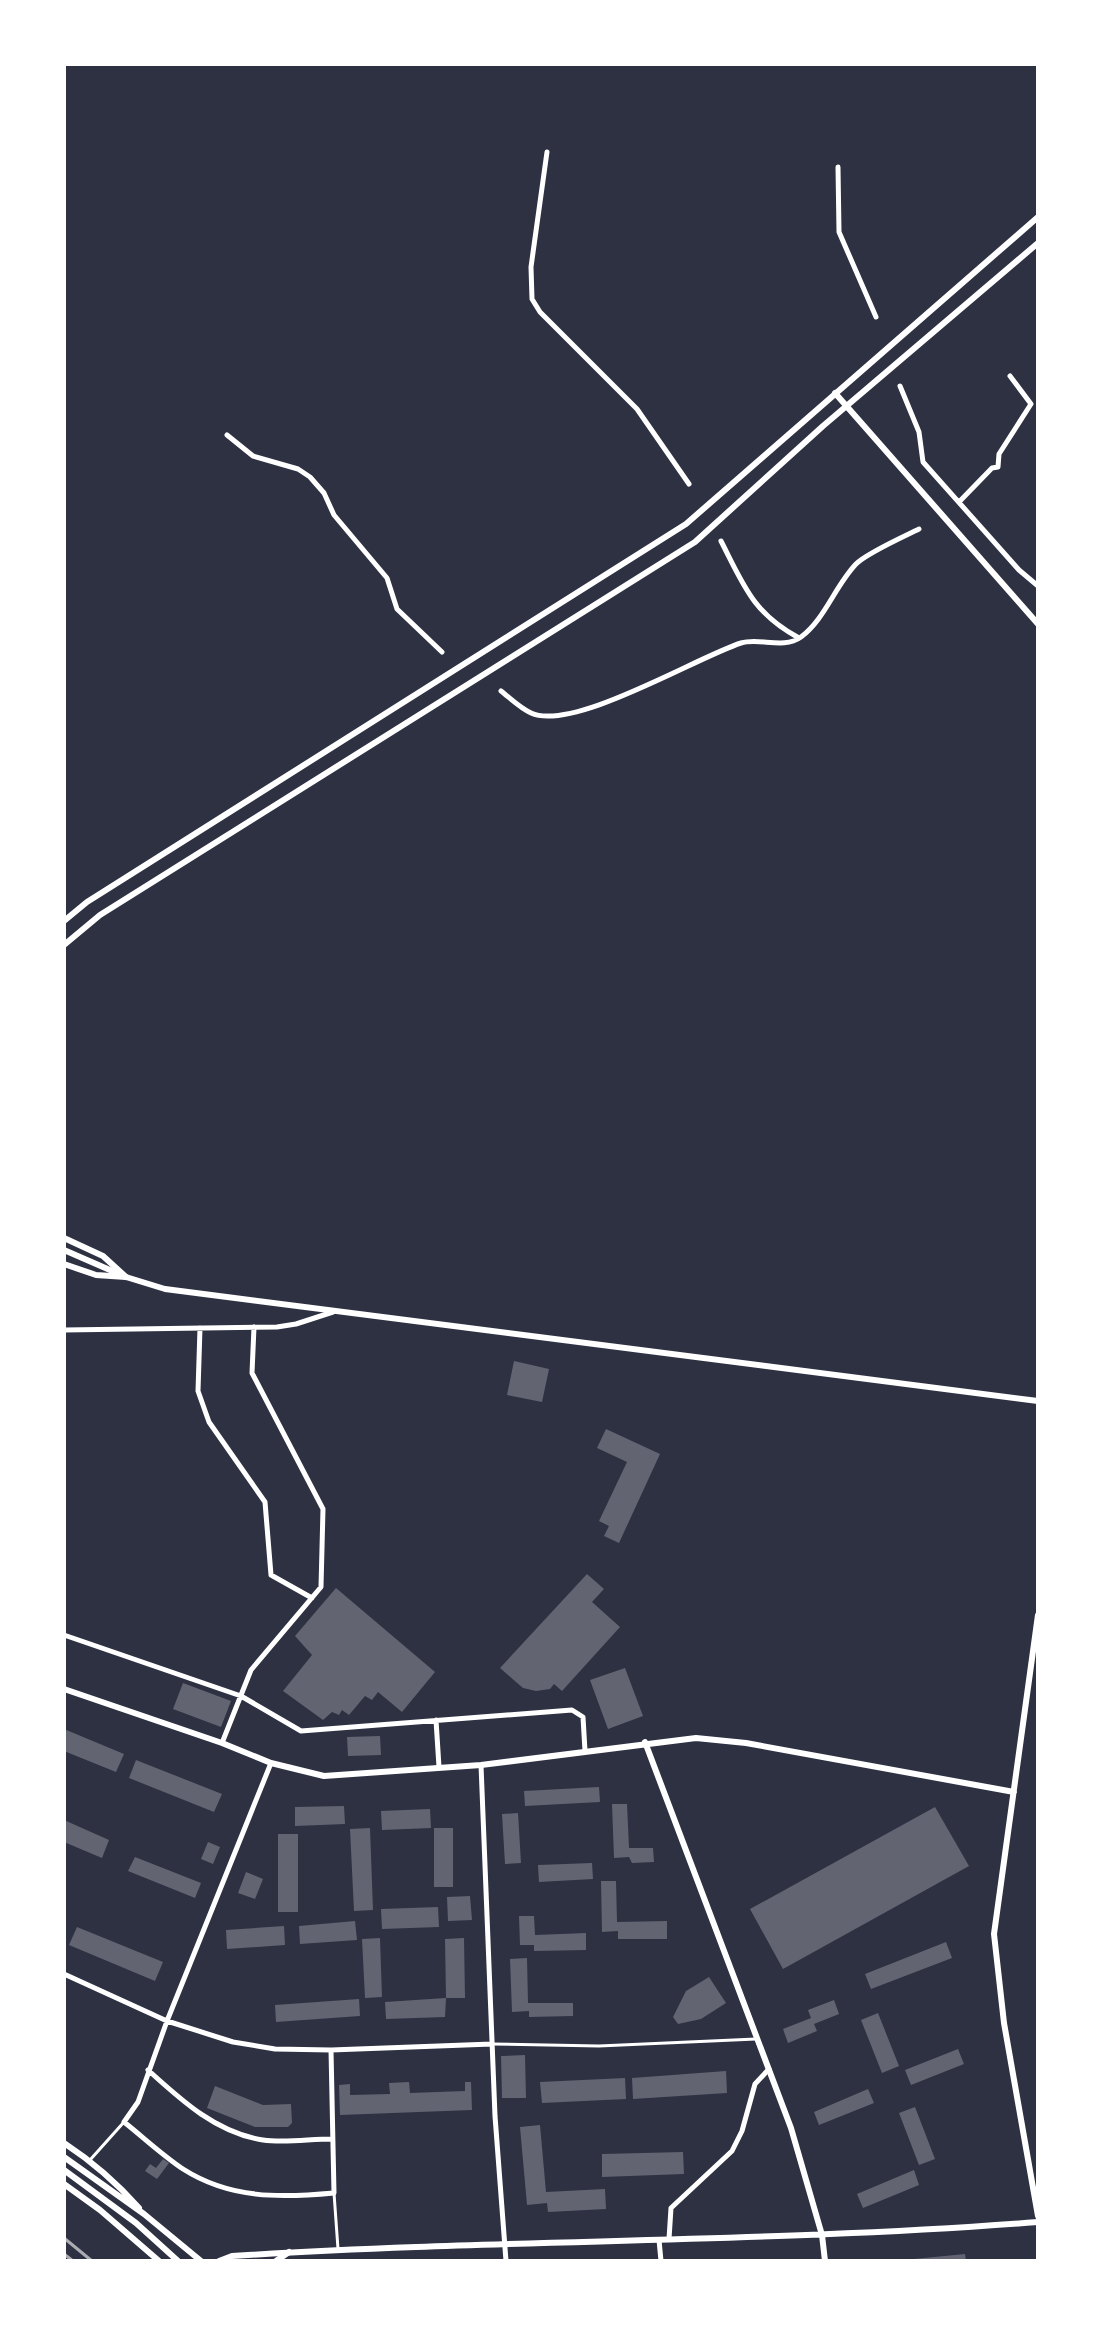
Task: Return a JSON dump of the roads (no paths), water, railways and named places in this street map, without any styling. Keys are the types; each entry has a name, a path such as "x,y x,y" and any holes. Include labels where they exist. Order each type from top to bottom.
{"street":[{"path":"547,152 531,267 532,299 540,312 637,409 689,484"},
{"path":"838,167 839,232 876,317"},
{"path":"64,921 87,902 686,524 1038,217"},
{"path":"64,945 100,915 695,542 846,406 1038,243"},
{"path":"960,501 992,468 998,467 999,454 1031,404 1010,376"},
{"path":"900,386 919,432 923,462 1019,570 1038,586"},
{"path":"835,393 1038,624"},
{"path":"227,435 253,456 298,469 310,477 324,493 334,515 387,578 397,609 442,652"},
{"path":"501,691 530,712 556,716 624,697 708,654 746,641 784,643 800,638 825,610 856,563 919,529"},
{"path":"721,541 751,600 774,624 800,638"},
{"path":"64,1238 103,1256 126,1277"},
{"path":"64,1250 126,1277 165,1289 1038,1401"},
{"path":"64,1264 96,1275 126,1277"},
{"path":"64,1330 254,1327 296,1324 333,1312"},
{"path":"222,1743 251,1670 321,1587 323,1509 252,1373 254,1327"},
{"path":"200,1328 198,1391 209,1422 265,1502 271,1575 312,1598"},
{"path":"219,2261 232,2256 338,2249 822,2235 1038,2219 1004,2023 994,1934 1038,1615"},
{"path":"64,1635 241,1696 301,1731 572,1710 583,1717 585,1751"},
{"path":"64,1689 271,1763 324,1776 481,1765 696,1738 746,1743 1014,1792"},
{"path":"436,1720 439,1767"},
{"path":"645,1742 791,2128 822,2235 825,2261"},
{"path":"90,2160 138,2102 167,2021 271,1763"},
{"path":"481,1765 492,2044 506,2261"},
{"path":"64,1974 167,2021 233,2042 261,2047 331,2050 492,2044 599,2046 757,2039"},
{"path":"331,2050 338,2249"},
{"path":"669,2239 671,2208 732,2151 742,2131 755,2084 769,2069"},
{"path":"148,2070 179,2098 230,2133 266,2141 332,2139"},
{"path":"124,2122 182,2168 217,2187 242,2194 269,2196 334,2193"},
{"path":"64,2143 90,2160 144,2214"},
{"path":"64,2157 144,2214 201,2261"},
{"path":"64,2170 136,2223 178,2261"},
{"path":"64,2184 100,2210 159,2261"},
{"path":"659,2240 661,2261"},
{"path":"276,2261 289,2252"}],"railway":[{"path":"64,2238 92,2261"},
{"path":"64,2254 73,2261"}]}
